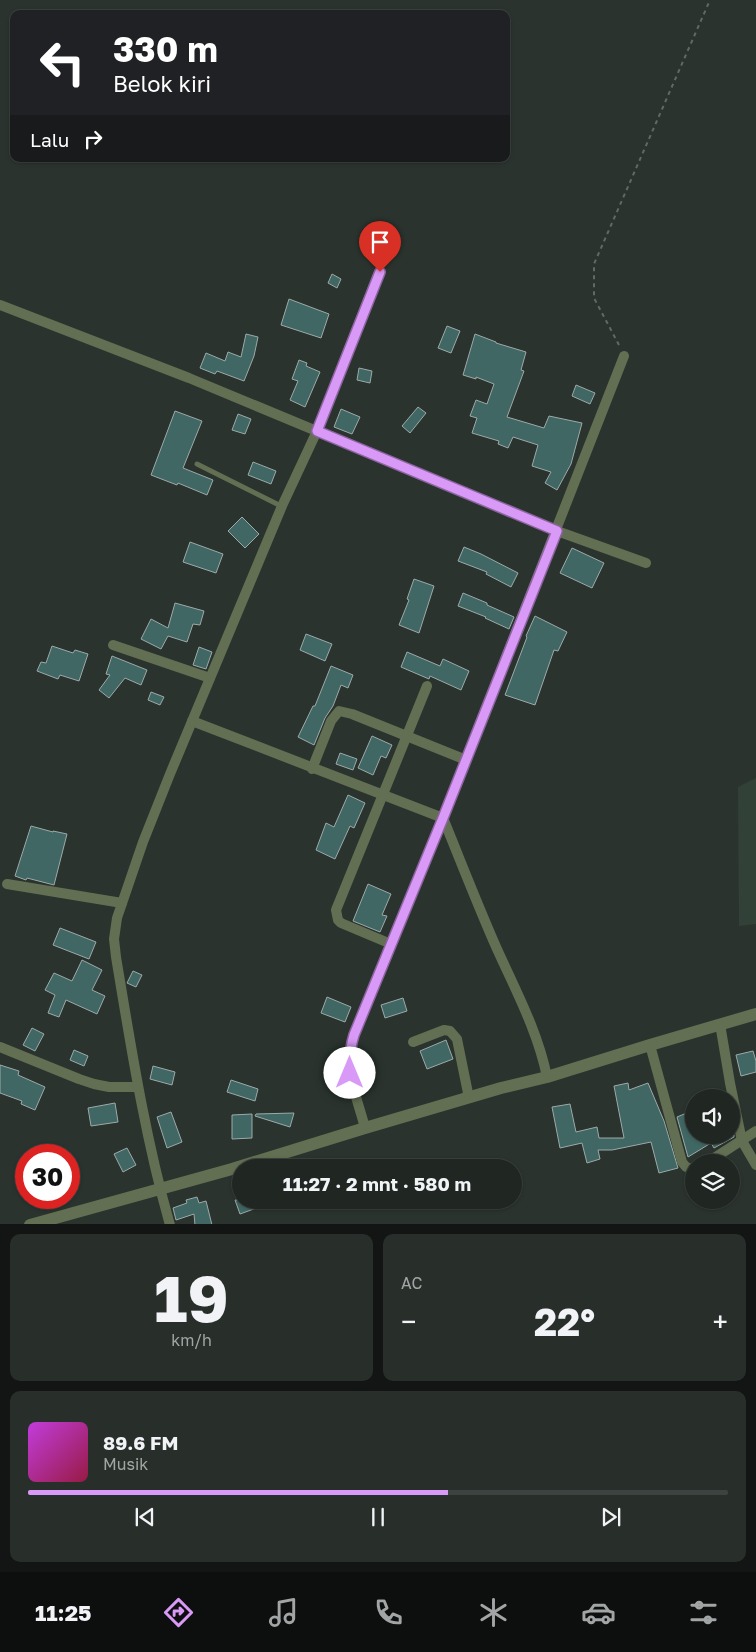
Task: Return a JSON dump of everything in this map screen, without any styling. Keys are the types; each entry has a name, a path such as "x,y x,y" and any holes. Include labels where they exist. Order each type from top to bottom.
{"street":[{"path":"170,1224 159,1189 138,1087 116,957 114,939 117,918 156,808 282,506 317,431 380,272"},
{"path":"0,305 181,375 557,531 646,563"},
{"path":"366,1128 350,1073 350,1050 354,1035 443,818 624,356"},
{"path":"113,645 210,678"},
{"path":"392,944 341,924 336,910 427,686"},
{"path":"312,769 331,721 339,711 352,714 466,760"},
{"path":"192,721 312,769 443,818 536,1036 547,1077"},
{"path":"7,884 122,903"},
{"path":"30,1224 232,1169 756,1014"},
{"path":"720,1024 742,1141 756,1165"},
{"path":"413,1042 444,1030 454,1034 457,1039 469,1098"},
{"path":"650,1045 682,1162 685,1166"},
{"path":"0,1047 87,1082 109,1087 138,1087"},
{"path":"721,1154 756,1131"}],"lane":[{"path":"197,464 282,506"}],"path":[{"path":"624,356 594,298 594,264 710,0"}],"shaded area":[{"path":"756,778 756,924 739,926 738,787"}],"building":[{"path":"332,274 341,279 337,288 328,283"},
{"path":"289,299 329,314 321,338 281,325"},
{"path":"447,326 460,331 451,353 438,348"},
{"path":"246,334 258,337 254,356 244,381 217,371 215,374 200,368 206,353 225,361 228,352 241,357"},
{"path":"475,334 526,352 521,370 524,371 507,417 544,428 549,416 582,423 571,464 557,490 545,483 551,472 532,466 538,445 513,437 508,448 498,444 499,441 472,433 477,418 470,416 476,400 487,404 494,384 476,377 476,379 463,375"},
{"path":"299,360 307,363 306,366 320,372 305,407 290,400 298,381 292,379"},
{"path":"359,368 372,371 370,383 357,380"},
{"path":"576,385 595,393 590,404 572,396"},
{"path":"418,407 426,413 410,433 402,426"},
{"path":"341,409 360,417 352,434 334,427"},
{"path":"175,411 202,421 183,468 213,480 207,495 178,483 177,485 151,475"},
{"path":"238,414 251,419 245,434 232,430"},
{"path":"253,462 276,471 271,484 248,475"},
{"path":"242,517 259,534 245,548 228,531"},
{"path":"190,542 223,554 216,573 183,562"},
{"path":"464,547 518,573 511,587 486,574 487,572 458,561"},
{"path":"572,548 604,563 592,588 560,573"},
{"path":"414,579 434,586 419,633 399,625 409,600 407,599"},
{"path":"463,593 514,617 509,629 458,606"},
{"path":"175,603 204,611 200,625 193,624 187,642 168,636 161,649 141,639 151,619 168,628"},
{"path":"535,616 567,632 558,651 554,650 535,705 505,695"},
{"path":"306,634 332,644 325,661 300,650"},
{"path":"52,646 73,653 75,650 88,654 79,681 60,675 58,679 37,671 41,662 46,663"},
{"path":"199,647 212,652 206,669 193,665"},
{"path":"407,652 440,666 443,659 469,671 461,690 430,676 429,679 401,667"},
{"path":"112,656 147,670 141,685 125,678 109,698 99,690 110,675 106,674"},
{"path":"331,666 353,675 348,688 341,685 314,745 298,737 313,706 315,706"},
{"path":"151,692 164,697 160,705 148,700"},
{"path":"372,736 392,745 386,758 381,756 373,775 358,768"},
{"path":"340,753 357,759 353,770 336,764"},
{"path":"348,795 365,803 354,828 350,826 335,859 316,850 326,823 334,827"},
{"path":"31,826 67,834 54,885 15,876"},
{"path":"368,884 391,894 382,915 387,916 380,932 353,921"},
{"path":"60,928 96,942 89,959 53,945"},
{"path":"82,960 102,970 92,990 105,996 97,1014 66,1000 59,1017 48,1013 55,995 45,990 54,973 72,981"},
{"path":"133,971 142,975 136,987 127,983"},
{"path":"327,997 351,1007 345,1022 321,1013"},
{"path":"403,998 407,1011 385,1018 381,1005"},
{"path":"32,1028 44,1034 35,1051 23,1045"},
{"path":"446,1040 453,1059 427,1069 420,1051"},
{"path":"74,1050 88,1056 84,1066 70,1060"},
{"path":"753,1051 756,1061 756,1072 741,1076 736,1055"},
{"path":"0,1065 19,1071 18,1075 45,1087 35,1110 21,1104 22,1101 0,1093"},
{"path":"153,1066 175,1072 172,1085 150,1079"},
{"path":"231,1080 258,1089 255,1101 227,1092"},
{"path":"628,1083 629,1090 648,1083 664,1121 678,1168 659,1173 651,1142 612,1150 598,1150 600,1159 587,1163 582,1143 560,1148 552,1107 570,1104 576,1132 597,1127 599,1138 624,1138 614,1086"},
{"path":"115,1103 118,1122 91,1126 88,1108"},
{"path":"171,1112 182,1142 167,1148 157,1117"},
{"path":"294,1113 290,1127 255,1116 256,1114"},
{"path":"252,1114 252,1138 232,1139 232,1115"},
{"path":"685,1114 685,1144 709,1144 693,1154 687,1154 677,1117"},
{"path":"712,1144 721,1144 714,1148"},
{"path":"127,1148 136,1165 123,1172 114,1154"},
{"path":"197,1197 199,1203 206,1201 212,1224 195,1224 194,1214 176,1220 173,1208 187,1203 186,1200"},
{"path":"238,1209 254,1209 240,1214"}],"route":[{"path":"350,1073 350,1050 354,1035 557,531 317,431 380,272"}]}
